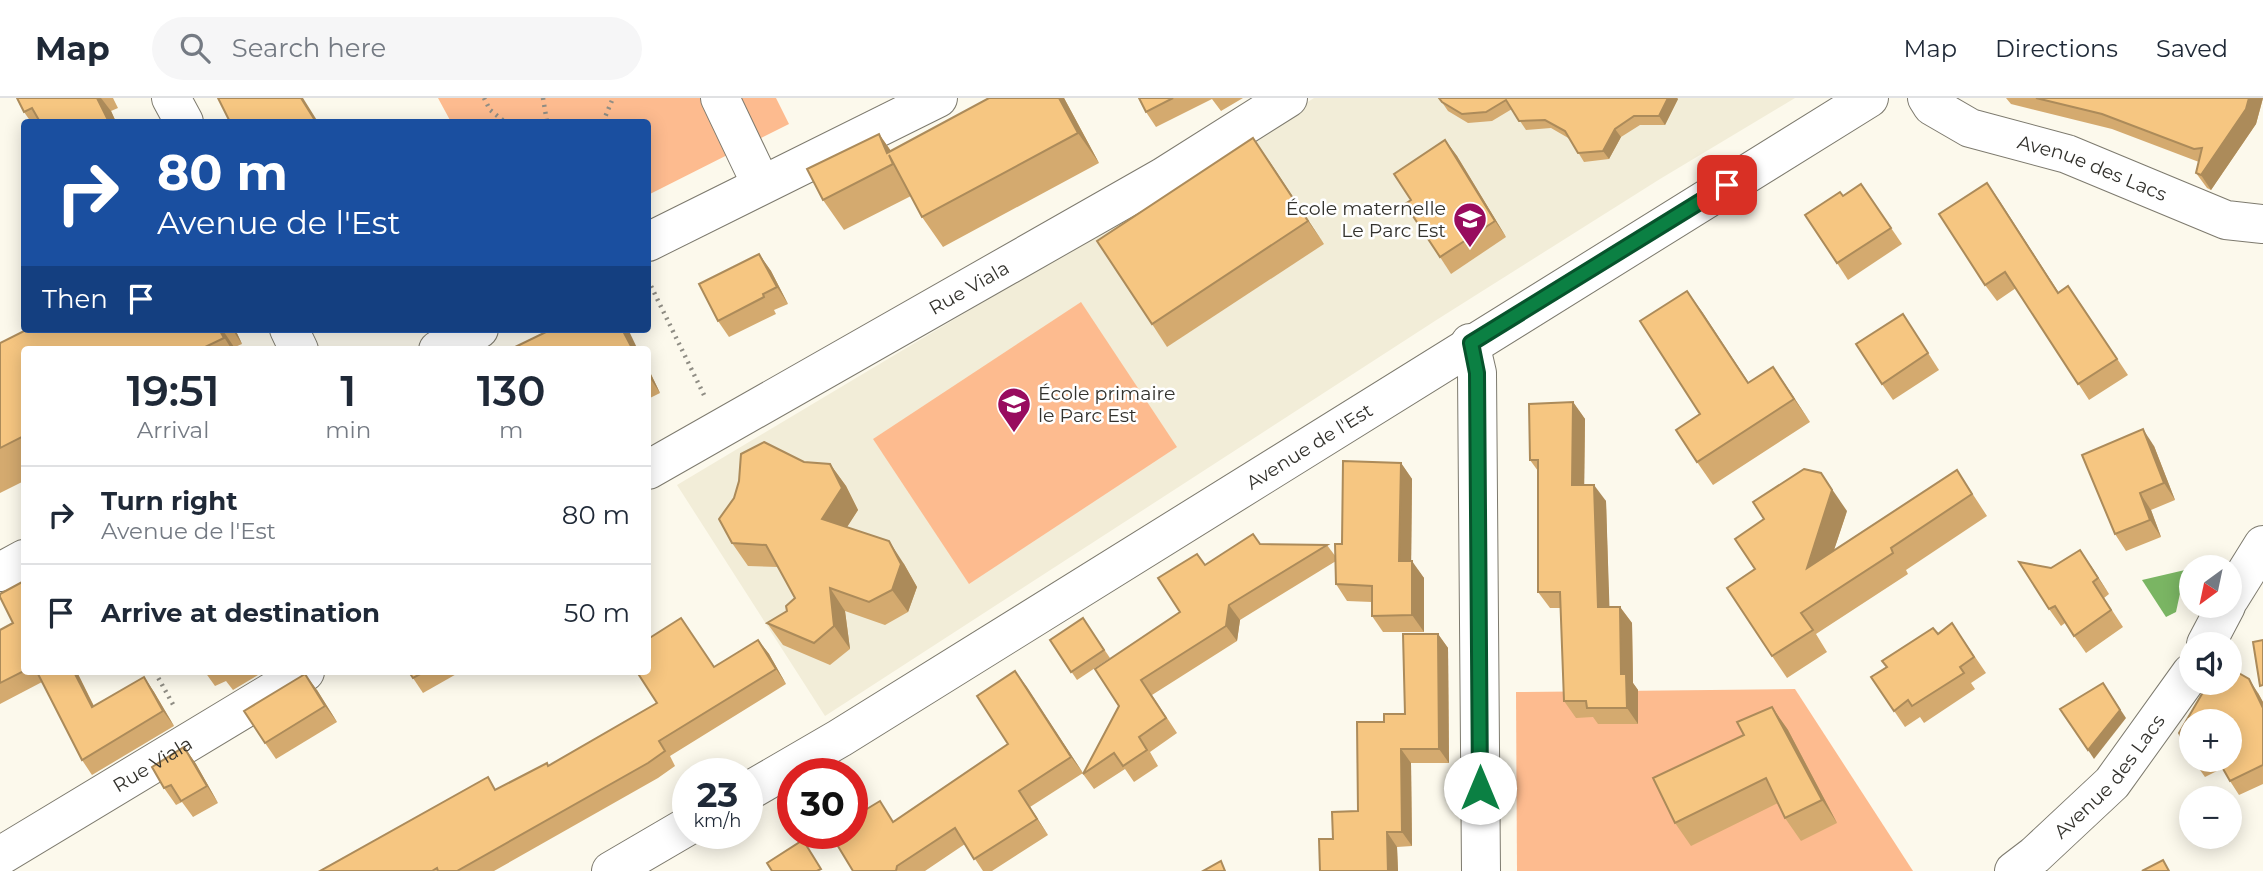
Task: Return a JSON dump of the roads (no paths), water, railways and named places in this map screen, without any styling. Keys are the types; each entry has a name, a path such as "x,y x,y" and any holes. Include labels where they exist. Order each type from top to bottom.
{"street":[{"path":"171,98 182,119"},
{"path":"720,98 761,184"},
{"path":"651,241 761,184 938,98"},
{"name":"Rue Viala","path":"651,468 1163,177 1287,98"},
{"name":"Avenue de l'Est","path":"763,783 840,738 1471,343 1869,98"},
{"name":"Avenue des Lacs","path":"1927,98 1932,106 1970,128 2067,154 2226,219 2263,224"},
{"path":"446,346 471,333"},
{"path":"1471,343 1477,373 1480,871"},
{"path":"2242,579 2263,545"},
{"path":"0,572 21,561"},
{"name":"Rue Viala","path":"0,856 301,675"},
{"name":"Avenue des Lacs","path":"2014,871 2035,855 2112,783 2179,690"},
{"path":"611,871 672,835"}],"place":[{"name":"École maternelle Le Parc Est","path":"1470,249"},
{"name":"École primaire le Parc Est","path":"1014,434"}]}
